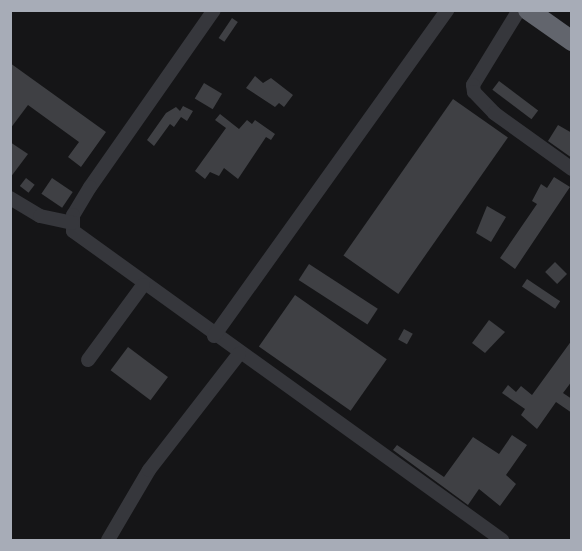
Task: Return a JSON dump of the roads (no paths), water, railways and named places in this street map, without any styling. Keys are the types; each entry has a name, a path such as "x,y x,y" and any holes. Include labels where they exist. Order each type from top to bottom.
{"highway":[{"path":"528,10 572,41"}],"lane":[{"path":"214,10 90,187 72,223 73,231 84,242 143,285 502,540"},
{"path":"214,336 258,279 447,10"},
{"path":"519,10 473,85 474,92 494,113 572,170"},
{"path":"10,198 40,216 72,223"},
{"path":"88,360 143,285"},
{"path":"108,540 149,470 239,354"}]}
